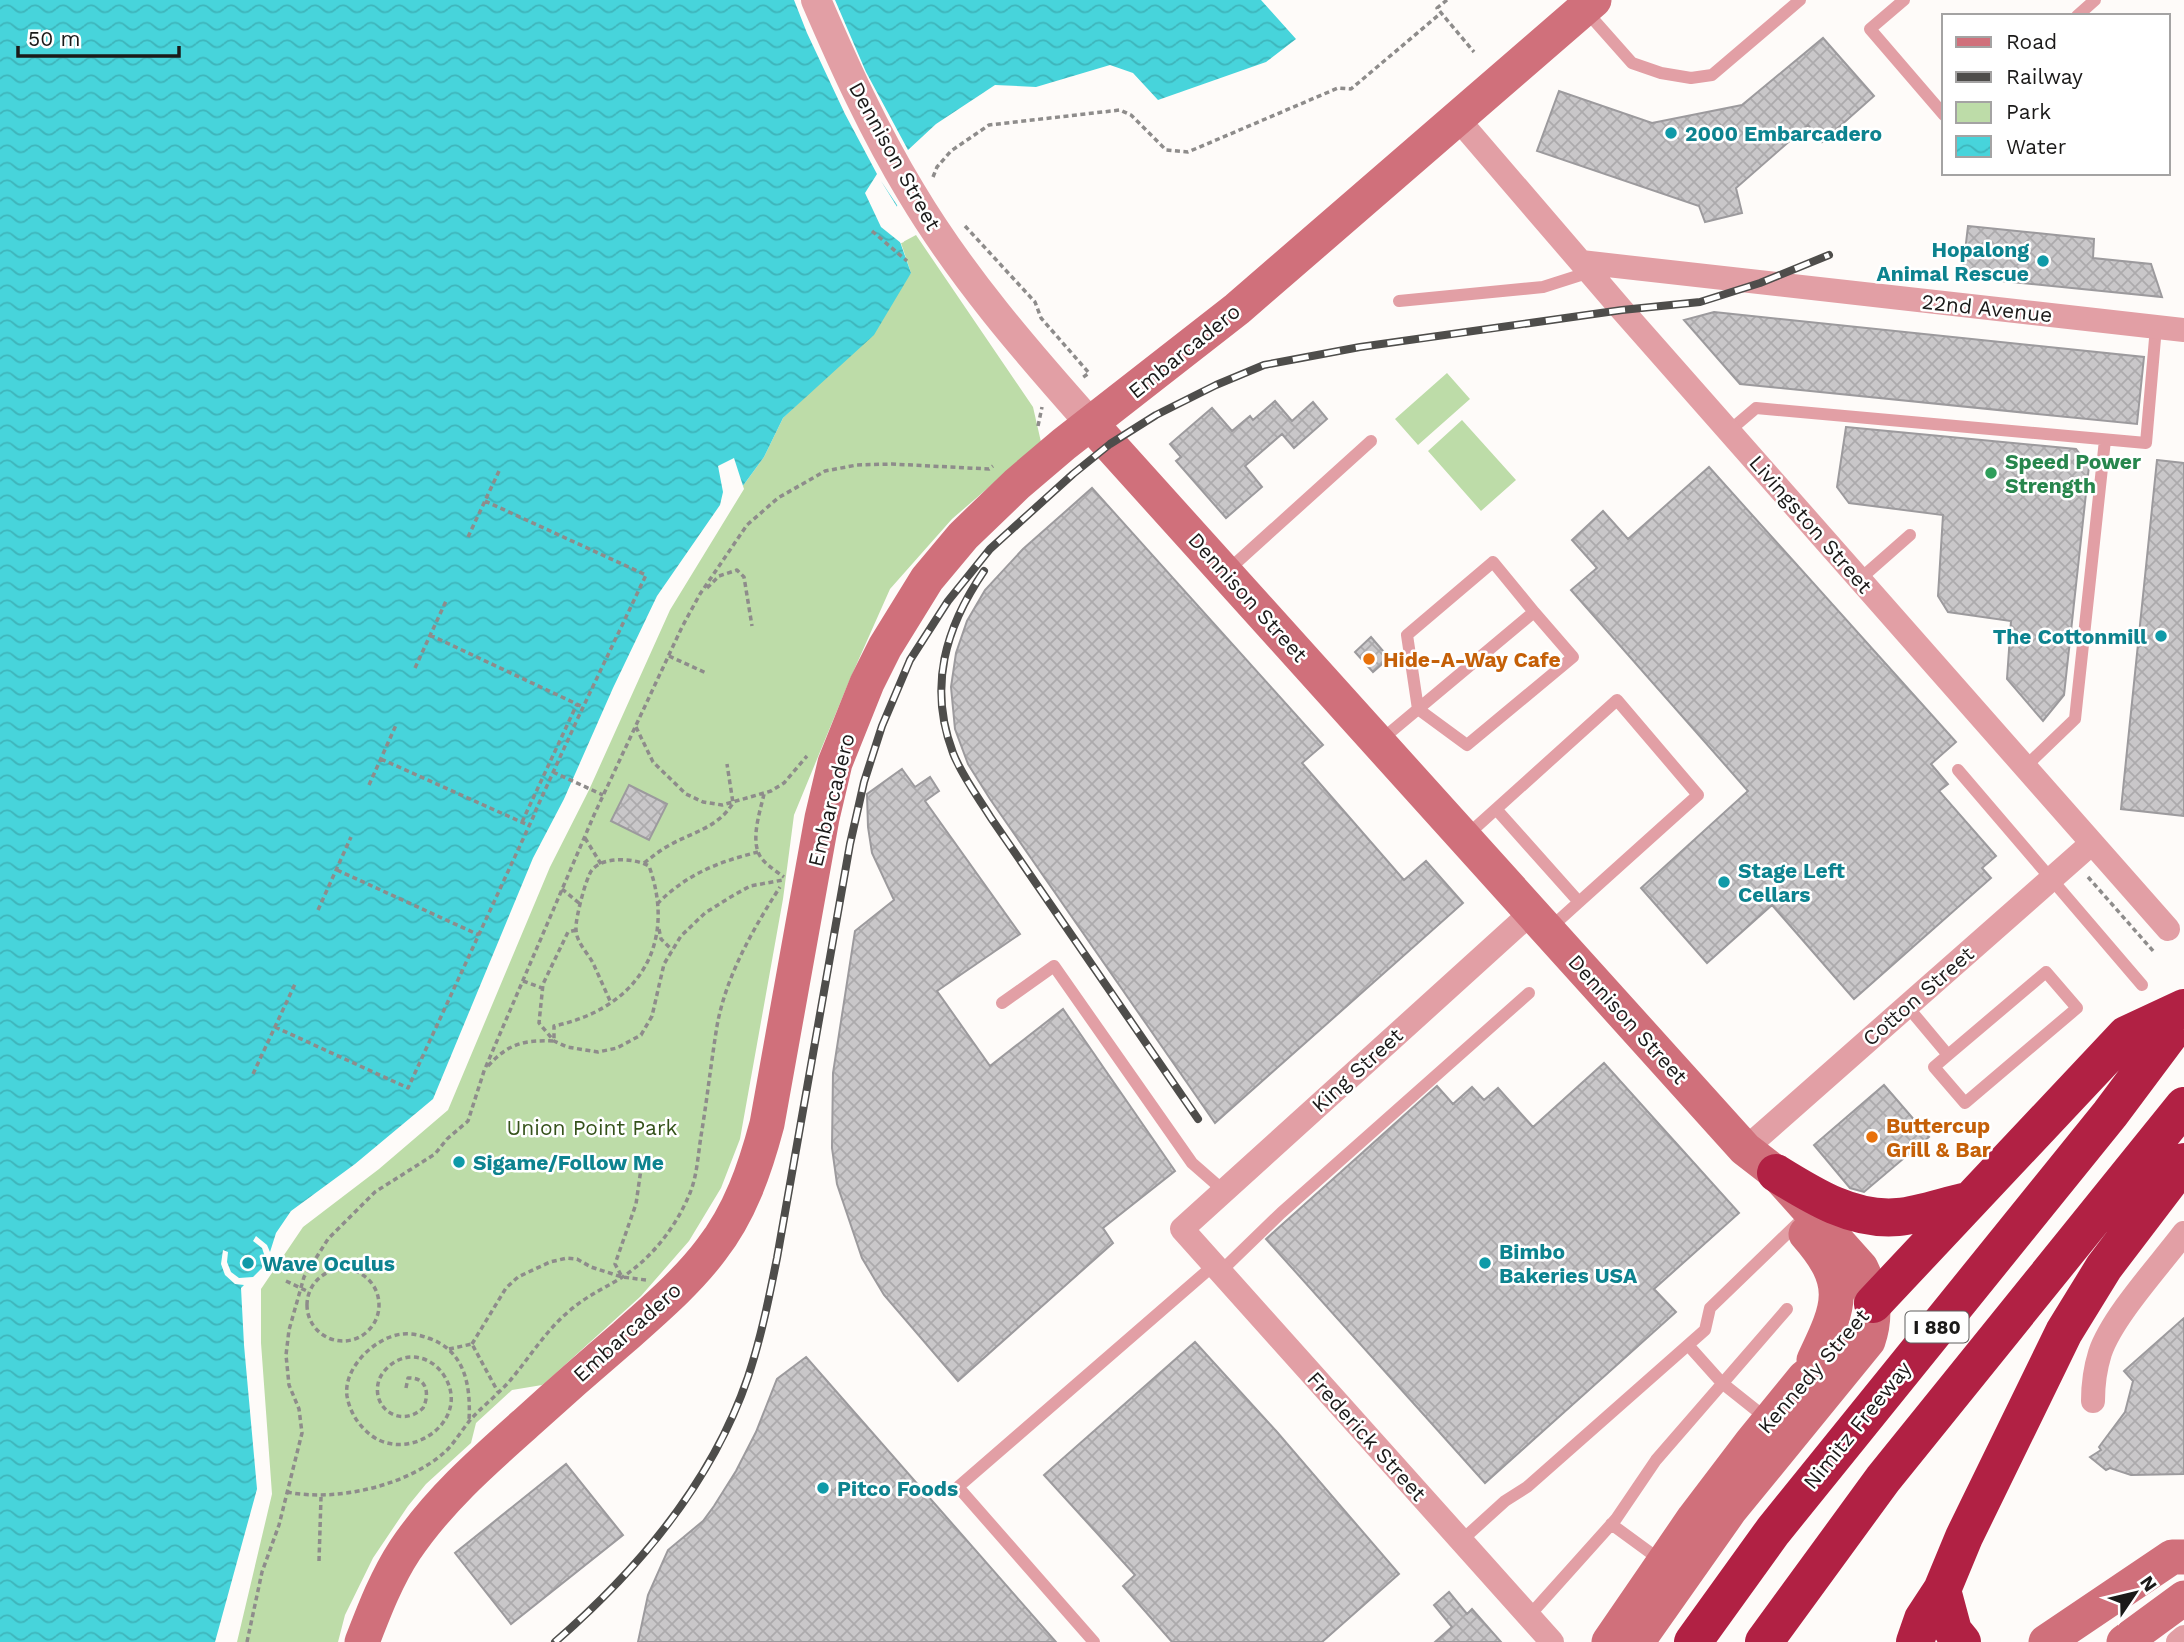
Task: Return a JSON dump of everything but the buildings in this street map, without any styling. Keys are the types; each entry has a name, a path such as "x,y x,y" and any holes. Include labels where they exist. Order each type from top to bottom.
{"highway":[{"path":"1873,1304 2126,1035 2184,1008"},
{"name":"Nimitz Freeway","path":"1693,1642 1773,1531 2110,1114 2184,1015"},
{"name":"I 880","path":"1765,1642 1882,1479 2184,1106"},
{"path":"1915,1642 1923,1619 1941,1590 1964,1536 2064,1332 2104,1267 2184,1162"},
{"path":"1776,1173 1817,1198 1845,1210 1875,1217 1899,1217 1967,1202"},
{"path":"1941,1590 1953,1631 1962,1642"}],"main road":[{"name":"Embarcadero","path":"362,1642 379,1597 404,1552 431,1515 480,1464 694,1271 713,1248 735,1212 757,1163 767,1124 822,818 835,763 867,683 885,647 927,579 963,536 1017,484 1237,309 1589,4"},
{"name":"Dennison Street","path":"1091,424 1745,1150 1776,1173 1861,1268 1870,1286 1873,1304"},
{"name":"Dennison Street","path":"1745,1150 1762,1184 1821,1251 1835,1277 1838,1300 1830,1326 1804,1378"},
{"name":"Kennedy Street","path":"1609,1642 1693,1518 1804,1378 1821,1364 1873,1304"},
{"name":"Kennedy Street","path":"1637,1642 1730,1510 1868,1341 1874,1324 1873,1304"},
{"path":"2046,1642 2172,1557 2184,1557"},
{"path":"2124,1642 2184,1598"}],"street":[{"name":"Dennison Street","path":"816,0 875,128 911,192 951,253 1005,324 1091,424"},
{"name":"Livingston Street","path":"1457,118 2168,929"},
{"name":"22nd Avenue","path":"1585,267 2184,330"},
{"name":"Cotton Street","path":"1745,1150 2092,843"},
{"name":"King Street","path":"1182,1229 1254,1164 1540,921"},
{"name":"Frederick Street","path":"1182,1229 1552,1642"},
{"path":"2093,1401 2094,1376 2100,1352 2111,1329 2184,1233"},
{"path":"2178,1642 2184,1637"}],"lane":[{"path":"1589,4 1632,63 1661,73 1691,78 1712,75 1800,0"},
{"path":"1904,0 1870,29 1942,113"},
{"path":"2079,14 2095,0"},
{"path":"1399,301 1543,286 1585,267"},
{"path":"1729,431 1756,408 2147,443 2156,327"},
{"path":"2025,767 2075,719 2105,440"},
{"path":"1226,573 1371,441"},
{"path":"1860,579 1910,535"},
{"path":"1493,562 1534,612 1573,657 1466,745 1418,709 1407,635 1483,570 1493,562"},
{"path":"1379,742 1534,612"},
{"path":"1465,837 1618,700 1698,795 1579,902 1540,921"},
{"path":"1958,771 2142,985"},
{"path":"1496,809 1579,902"},
{"path":"1002,1003 1054,966 1192,1163 1224,1191"},
{"path":"2046,972 2077,1008 1965,1103 1934,1067 1948,1055 2046,972"},
{"path":"1094,1642 958,1486 1217,1268 1529,993"},
{"path":"1907,1006 1948,1055"},
{"path":"1462,1540 1505,1501 1527,1487 1705,1330 1710,1308 1797,1224"},
{"path":"1529,1616 1611,1524 1656,1460 1787,1309"},
{"path":"1688,1345 1722,1383 1769,1421"},
{"path":"1611,1524 1663,1563"}],"path":[{"path":"1447,0 1437,8 1474,52"},
{"path":"931,181 937,167 951,151 989,125 1120,110 1131,115 1166,150 1188,152 1338,88 1351,89 1441,13"},
{"path":"962,223 1035,302 1041,318 1089,373"},
{"path":"872,231 907,261"},
{"path":"1030,434 1040,425"},
{"path":"247,1642 262,1573 278,1529 302,1433 299,1409 289,1385 286,1354 289,1330 304,1278 328,1238 375,1192 435,1154 447,1139 468,1121 484,1071 584,836 700,594 747,525 778,498 825,471 857,465 892,464 989,469 999,460"},
{"path":"468,537 499,471"},
{"path":"275,1027 408,1088 646,575 485,501"},
{"path":"700,594 719,576 737,570 744,577 752,626"},
{"path":"415,668 446,601"},
{"path":"430,635 583,706"},
{"path":"669,656 706,673"},
{"path":"522,822 577,704"},
{"path":"576,722 579,715"},
{"path":"369,786 396,724"},
{"path":"636,727 653,762 686,794 703,802 722,805 764,794 784,783 810,751"},
{"path":"381,758 528,825"},
{"path":"644,863 668,846 715,824 733,803 727,764"},
{"path":"553,772 603,795"},
{"path":"764,794 756,848 762,859 785,879"},
{"path":"584,836 601,865"},
{"path":"318,910 351,837"},
{"path":"657,904 676,885 703,871 734,858 758,852"},
{"path":"554,1041 554,1026 595,1014 611,1003 628,988 644,967 656,942 656,885 649,866 637,859 621,860 592,870 580,903 576,930 581,946 592,960 611,1003"},
{"path":"2073,860 2154,952"},
{"path":"287,1492 321,1497 388,1483 408,1475 444,1453 469,1422 499,1393 549,1329 591,1293 622,1277 655,1251 690,1192 718,1023 736,966 756,926 785,879 788,867"},
{"path":"337,870 480,934"},
{"path":"576,930 568,932 542,988 538,1023 554,1041 566,1047 598,1052 617,1048 641,1035 652,1016 664,964 681,936 697,921 750,886 785,879"},
{"path":"562,889 580,903"},
{"path":"658,927 661,939 672,950"},
{"path":"523,981 542,988"},
{"path":"253,1074 295,984"},
{"path":"484,1071 509,1048 528,1040 554,1041"},
{"path":"622,1277 615,1264 636,1203 643,1155"},
{"path":"449,1349 472,1344 506,1288 518,1277 536,1268 568,1258 622,1277"},
{"path":"353,1270 372,1283 378,1294 380,1305 377,1320 370,1330 355,1340 344,1342 328,1339 317,1332 310,1321 307,1313 309,1292 317,1279 329,1271 353,1270"},
{"path":"286,1281 309,1292"},
{"path":"406,1388 408,1378 419,1380 424,1385 427,1393 423,1408 409,1417 392,1415 380,1402 378,1392 379,1381 384,1372 399,1360 415,1357 435,1364 448,1383 451,1406 439,1429 419,1442 406,1445 382,1442 369,1434 358,1422 347,1394 348,1379 364,1354 390,1337 417,1334 435,1340 461,1361 468,1383 469,1422"},
{"path":"472,1344 499,1393"},
{"path":"319,1561 321,1497"}],"green space":[{"name":"Union Point Park","path":"916,235 1033,407 1041,442 952,519 890,589 850,679 794,815 783,899 740,1139 721,1188 689,1241 641,1296 546,1382 512,1390 476,1423 471,1443 426,1484 373,1558 345,1615 338,1642 234,1642 257,1288 301,1224 512,949 667,608 734,498 764,457 783,418 821,382 911,273 901,243"},
{"path":"1447,373 1470,399 1418,445 1395,419"},
{"path":"1462,420 1516,480 1481,511 1428,451"}],"water":[{"path":"0,0 1403,0 1156,114 1115,79 989,101 911,171 892,219 911,273 874,335 783,418 764,457 734,498 667,608 547,866 445,1108 301,1224 257,1288 268,1494 234,1642 0,1642"}],"pier":[{"path":"794,0 835,0 866,72 908,150 936,124 995,85 1036,87 1110,65 1133,73 1158,100 1266,62 1296,39 1261,0 1407,0 1273,83 1157,118 1114,83 1052,100 991,104 914,173 899,208 881,181 899,210 895,219 904,242 901,243 881,227 865,193 877,174 845,114"},
{"path":"734,458 744,489 670,610 589,790 550,867 448,1110 379,1169 303,1227 261,1289 261,1343 272,1494 237,1642 215,1642 257,1489 244,1345 241,1288 244,1285 235,1284 225,1275 221,1264 223,1250 228,1252 227,1262 231,1272 239,1278 253,1277 262,1268 265,1257 262,1248 253,1241 256,1236 267,1245 270,1252 276,1233 291,1211 355,1164 433,1099 533,858 564,799 657,596 720,505 723,492 718,466"}],"railway":[{"path":"555,1642 615,1585 669,1522 693,1488 733,1416 753,1362 771,1288 850,844 864,782 882,726 910,660 948,601 990,549 1110,444 1156,415 1264,365 1360,347 1622,310 1700,302 1760,283 1829,255"},
{"path":"984,571 959,614 945,659 942,705 953,753 991,818 1198,1119"}],"place":[{"name":"2000 Embarcadero","path":"1671,133"},
{"name":"Hopalong Animal Rescue","path":"2043,261"},
{"name":"Speed Power Strength","path":"1991,473"},
{"name":"The Cottonmill","path":"2161,636"},
{"name":"Hide-A-Way Cafe","path":"1369,659"},
{"name":"Stage Left Cellars","path":"1724,882"},
{"name":"Buttercup Grill & Bar","path":"1872,1137"},
{"name":"Sigame/Follow Me","path":"459,1162"},
{"name":"Wave Oculus","path":"248,1263"},
{"name":"Bimbo Bakeries USA","path":"1485,1263"},
{"name":"Pitco Foods","path":"823,1488"}]}
